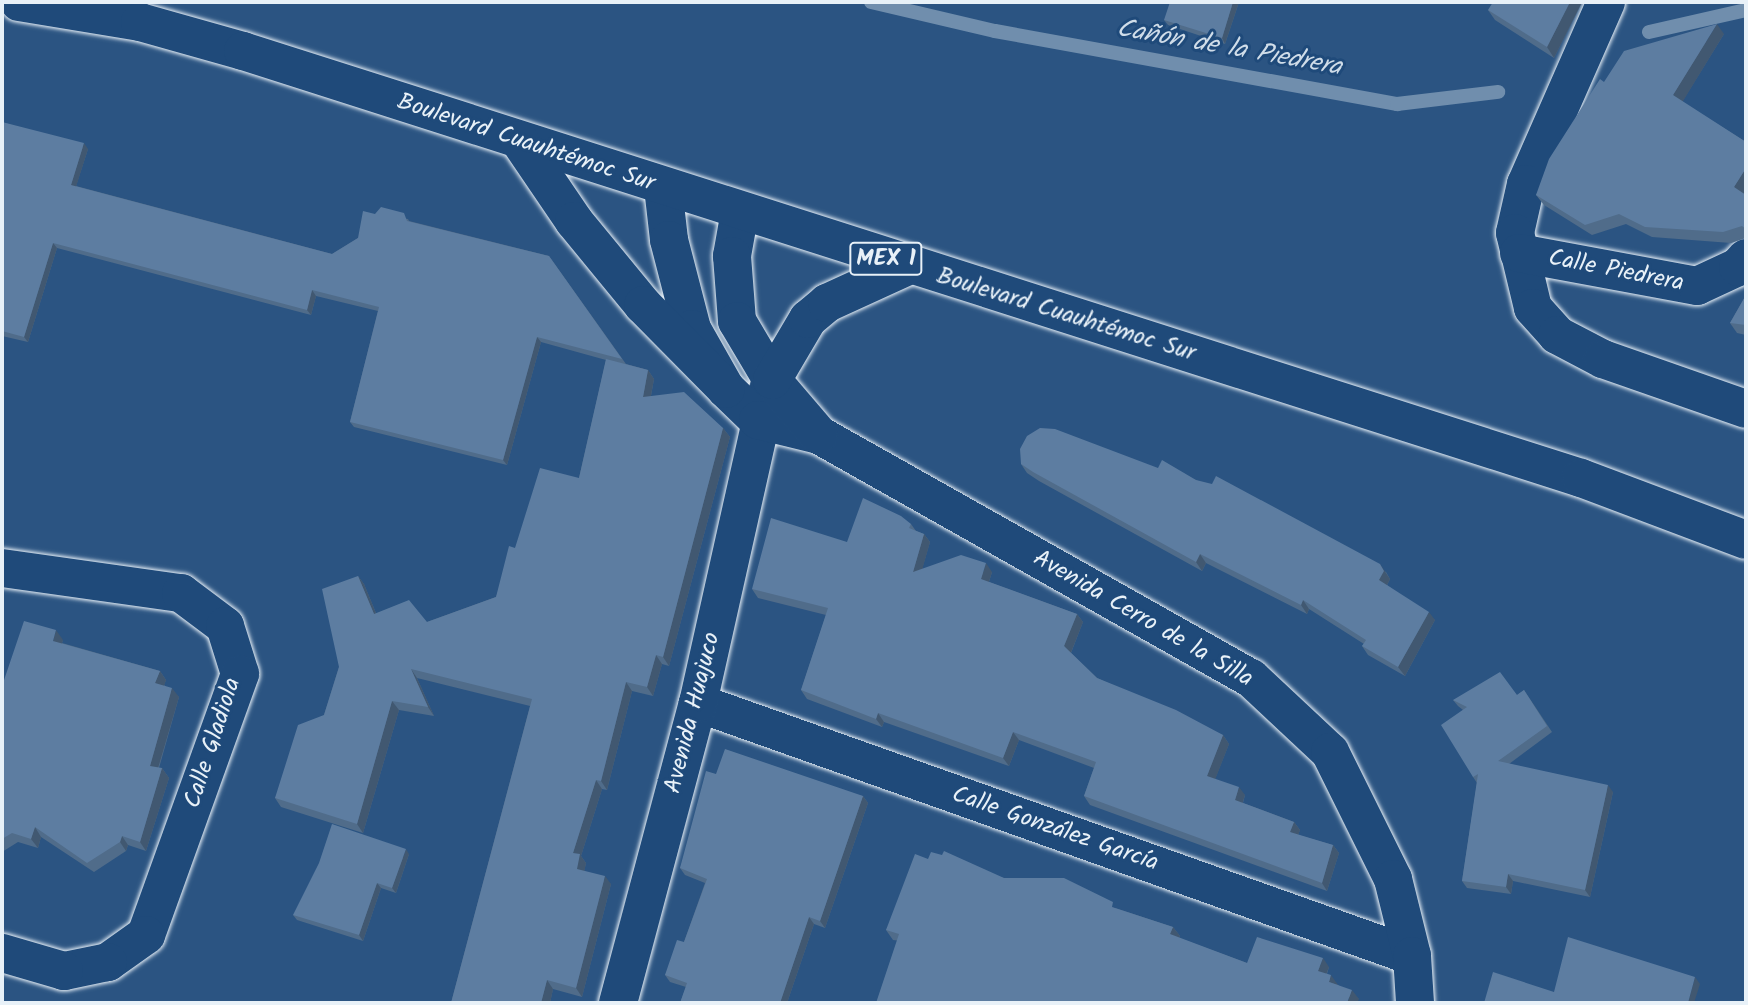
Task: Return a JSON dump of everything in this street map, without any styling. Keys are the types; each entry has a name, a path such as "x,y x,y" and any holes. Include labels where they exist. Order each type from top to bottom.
{"main road":[{"name":"Boulevard Cuauhtémoc Sur","path":"19,2 140,22 519,140 1581,478 1746,540"},
{"path":"1606,2 1526,184 1515,233 1533,308 1558,335 1640,373 1746,409"},
{"path":"519,140 574,221 643,306 758,421"},
{"path":"663,187 668,240 692,329 726,389"},
{"path":"740,211 732,256 737,321 772,380"},
{"name":"Calle Piedrera","path":"1519,253 1697,286 1738,267 1746,258"},
{"name":"Avenida Huajuco","path":"618,1003 698,703 758,421 772,380 808,319 827,303 908,266"},
{"name":"Avenida Cerro de la Silla","path":"772,380 818,435"},
{"name":"Avenida Cerro de la Silla","path":"758,421 818,435 1251,678 1331,752 1393,879 1412,956 1415,1003"},
{"name":"Calle Gladiola","path":"2,568 181,593 225,626 240,674 146,935 108,962 64,971 2,953"},
{"name":"Calle González García","path":"698,703 1412,956"}],"building":[{"path":"1170,2 1233,2 1222,38 1164,20"},
{"path":"1493,2 1570,2 1547,47 1488,10"},
{"path":"1717,24 1673,95 1746,142 1746,168 1734,187 1746,195 1746,229 1742,226 1723,232 1645,227 1619,214 1585,225 1536,195 1549,159 1600,79 1604,82 1624,51"},
{"path":"2,122 84,143 71,185 332,254 358,238 363,211 375,214 381,207 404,213 407,221 549,256 622,359 537,337 503,460 350,422 379,307 312,290 307,310 53,243 24,337 2,331"},
{"path":"1746,295 1746,325 1730,323"},
{"path":"606,359 648,370 643,397 684,392 723,428 663,657 656,655 647,687 626,682 601,781 596,780 573,853 580,854 577,869 605,876 576,988 547,980 541,1003 451,1003 532,699 411,669 428,707 392,701 357,824 275,798 298,725 324,715 339,667 322,589 358,576 374,614 409,600 427,622 496,597 509,546 515,548 540,468 579,478"},
{"path":"1040,428 1055,429 1158,468 1162,460 1196,480 1212,484 1216,476 1380,564 1384,571 1379,580 1429,612 1398,667 1362,646 1366,640 1303,600 1301,605 1200,554 1196,562 1021,464 1020,449 1027,436"},
{"path":"863,498 901,516 911,524 909,528 924,534 913,572 961,555 986,563 981,579 1077,614 1064,646 1097,678 1176,710 1223,735 1207,776 1239,787 1235,800 1294,822 1290,832 1333,845 1322,883 1084,796 1096,762 1013,732 1003,758 878,713 876,719 801,690 828,608 752,589 771,518 847,542"},
{"path":"24,621 56,630 53,641 160,671 155,683 172,688 150,766 162,768 140,842 122,836 120,842 87,863 35,827 31,839 12,833 2,839 2,686"},
{"path":"1500,672 1517,695 1524,690 1547,726 1498,761 1608,785 1585,890 1508,874 1506,887 1462,881 1478,774 1473,777 1441,725 1467,707 1453,700"},
{"path":"725,749 863,796 820,921 809,917 780,1003 680,1003 687,983 665,975 677,940 684,942 707,879 680,868 706,771 716,774"},
{"path":"332,824 406,849 392,888 377,883 359,935 293,915 319,863"},
{"path":"944,851 1004,878 1064,878 1113,902 1112,907 1173,927 1170,934 1247,963 1257,937 1323,958 1318,971 1331,975 1329,982 1352,990 1347,1003 876,1003 899,934 886,930 915,854 928,859 931,852 942,855"},
{"path":"1568,937 1695,977 1688,1003 1484,1003 1493,972 1554,992"}],"waterway":[{"name":"Cañón de la Piedrera","path":"871,2 995,31 1397,104 1498,92"},
{"name":"Cañón de la Piedrera","path":"1649,32 1746,10"}]}
